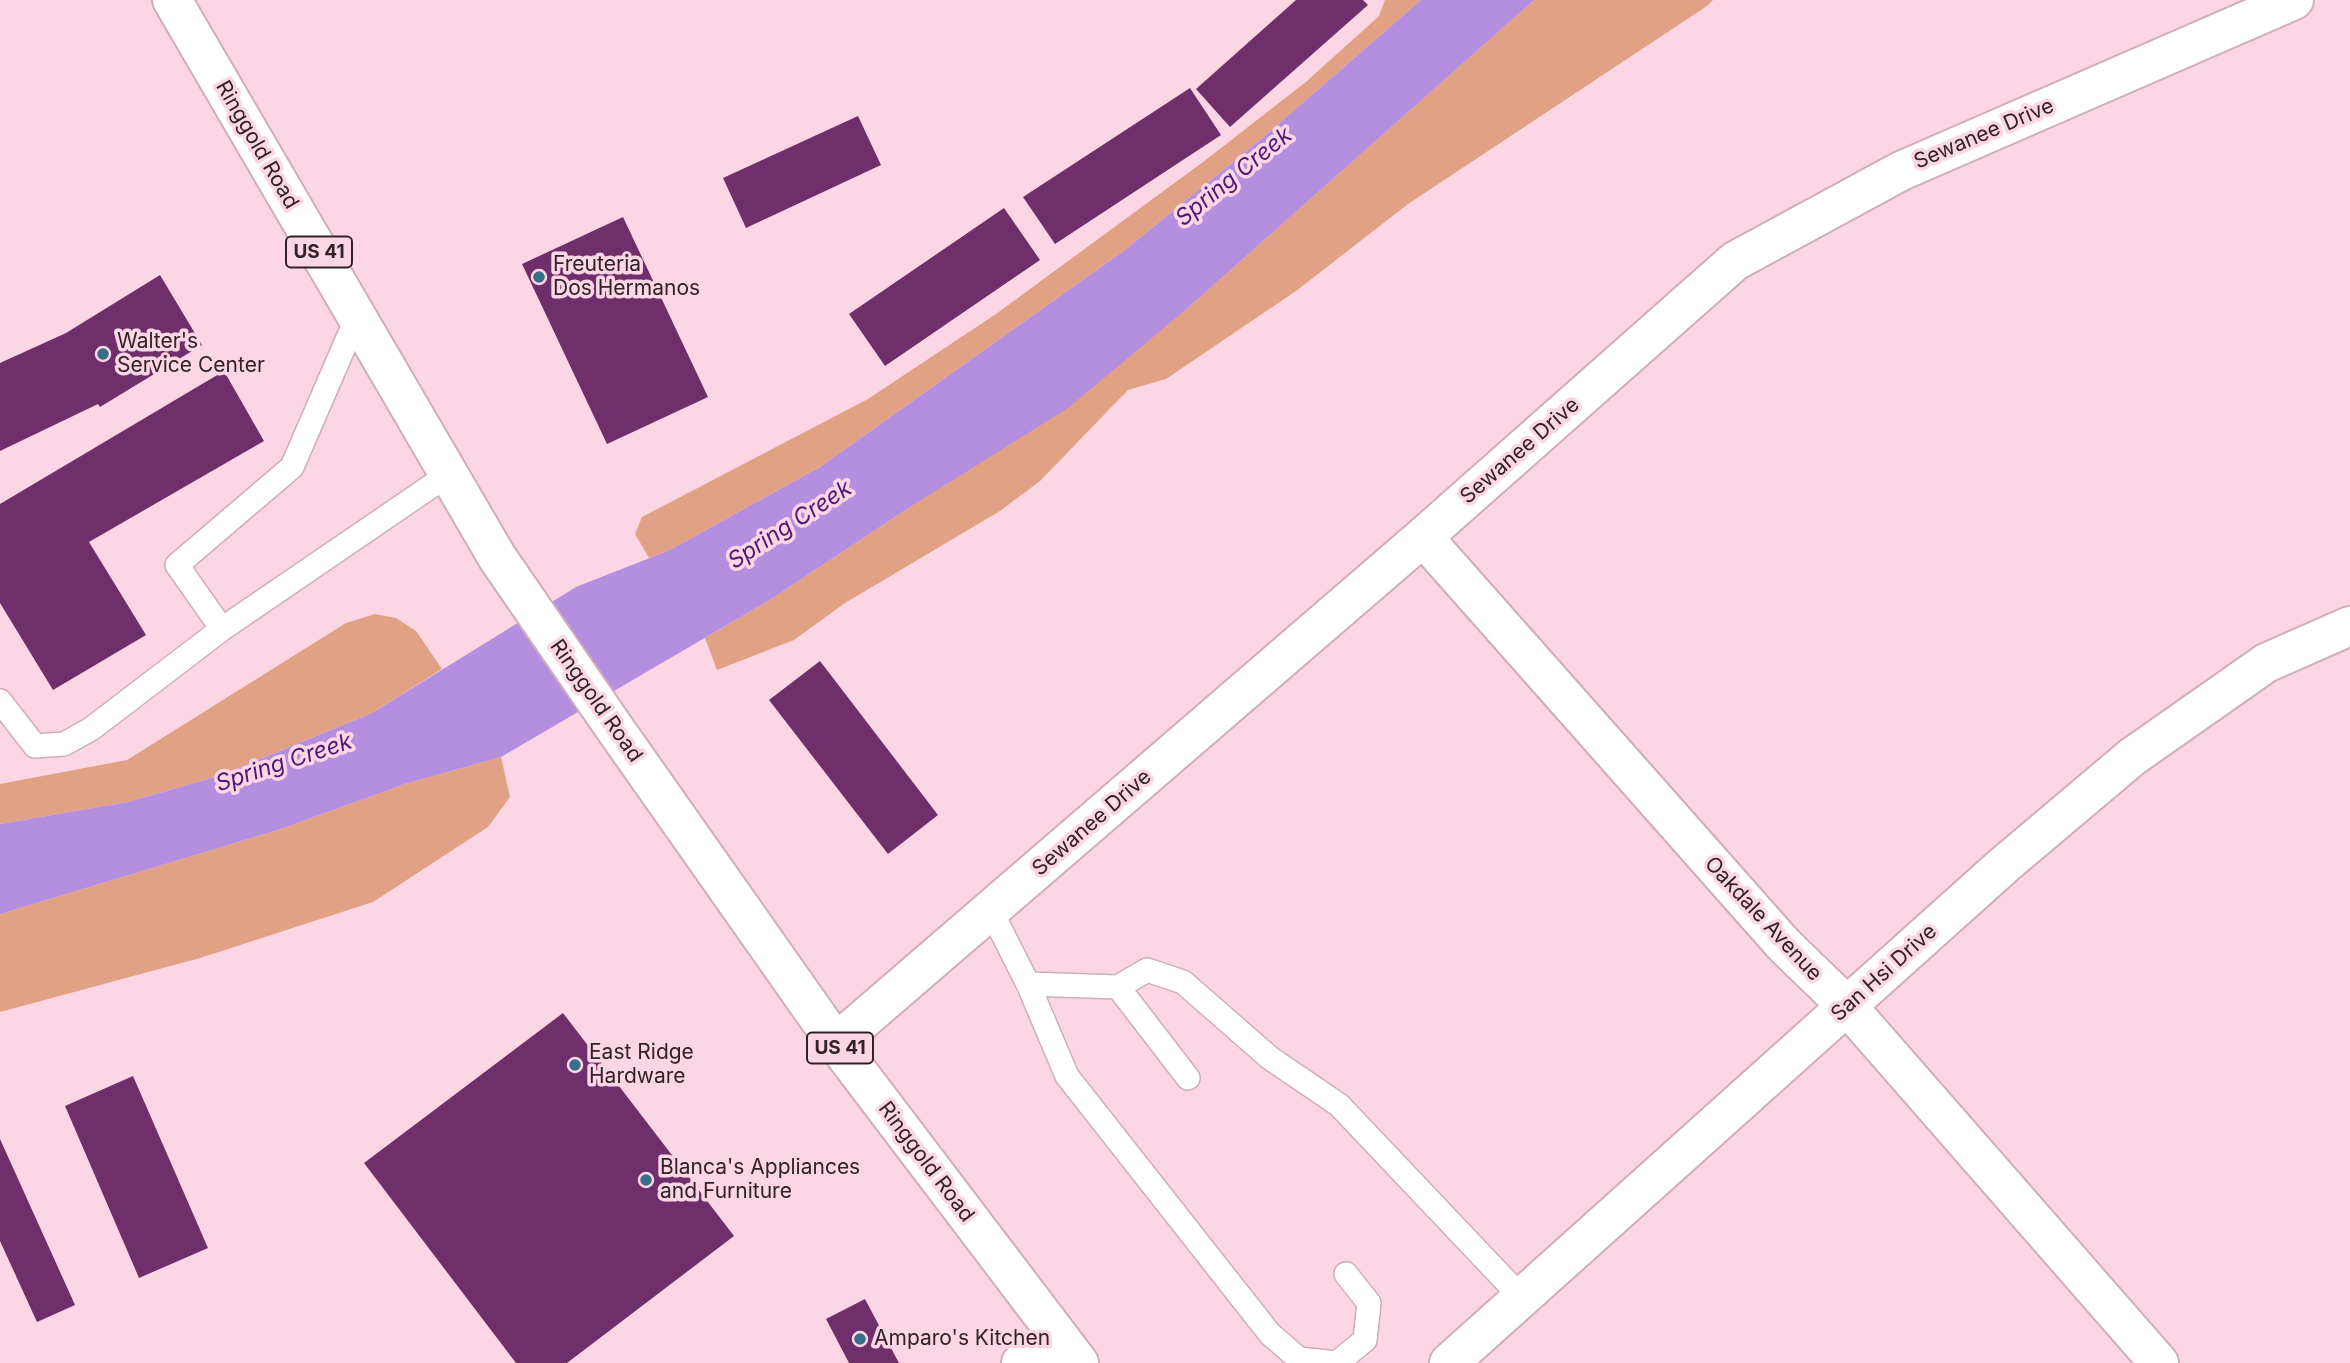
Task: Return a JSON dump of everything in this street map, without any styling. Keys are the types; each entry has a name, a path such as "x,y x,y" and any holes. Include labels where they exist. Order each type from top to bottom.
{"street":[{"name":"Ringgold Road","path":"172,0 498,557 836,1043 1071,1353"},
{"name":"Sewanee Drive","path":"836,1043 1423,537 1735,261 1901,171 2294,0"},
{"name":"Oakdale Avenue","path":"1423,537 1784,945 1847,1006 2159,1363"},
{"name":"San Hsi Drive","path":"1452,1362 2004,865 2133,757 2266,663 2350,626"},
{"path":"1021,1363 1071,1353"}],"lane":[{"path":"222,629 177,565 292,467 357,317"},
{"path":"0,701 35,746 64,744 91,729 222,629 449,474"},
{"path":"991,911 1028,984 1067,1076 1270,1334 1299,1359 1337,1363 1365,1340 1368,1303 1346,1274"},
{"path":"1028,984 1118,987 1147,970 1183,982 1270,1058 1339,1105 1522,1298"},
{"path":"1118,987 1188,1077"}],"shaded area":[{"path":"1385,0 1421,0 1259,141 1125,250 820,467 670,550 649,558 635,534 642,517 868,399 996,314 1203,162 1307,81 1379,16"},
{"path":"1534,0 1713,0 1408,204 1296,291 1166,379 1128,390 1040,481 1000,511 845,603 794,640 717,670 705,638 768,601 910,507 1190,306"},
{"path":"375,614 396,618 416,631 442,669 372,713 222,775 128,802 0,824 0,784 127,760 346,623"},
{"path":"501,757 510,797 488,827 373,902 200,958 0,1012 0,914 278,830 405,784"}],"water":[{"name":"Spring Creek","path":"1421,0 1534,0 1190,306 1068,408 910,507 768,601 501,757 405,784 278,830 0,914 0,824 128,802 222,775 372,713 576,587 670,550 820,467 1125,250 1259,141"}],"building":[{"path":"1296,0 1363,0 1368,5 1230,127 1196,89"},
{"path":"1190,88 1221,135 1055,244 1023,197"},
{"path":"858,116 881,165 746,228 723,178"},
{"path":"1004,208 1040,260 885,366 849,314"},
{"path":"623,217 708,397 607,444 522,264"},
{"name":"Walter's Service Center","path":"160,275 202,345 100,407 98,404 0,451 0,363 66,333"},
{"path":"224,371 264,441 89,542 146,635 53,690 0,603 0,504"},
{"path":"820,661 938,815 888,854 769,700"},
{"path":"563,1013 734,1236 567,1363 516,1363 364,1163"},
{"path":"133,1076 208,1248 139,1278 65,1106"},
{"path":"0,1139 75,1305 37,1322 0,1241"},
{"path":"865,1299 899,1363 849,1363 826,1319"}],"place":[{"name":"Freuteria Dos Hermanos","path":"539,277"},
{"name":"Walter's Service Center","path":"103,354"},
{"name":"East Ridge Hardware","path":"575,1065"},
{"name":"Blanca's Appliances and Furniture","path":"646,1180"},
{"name":"Amparo's Kitchen","path":"860,1339"}]}
